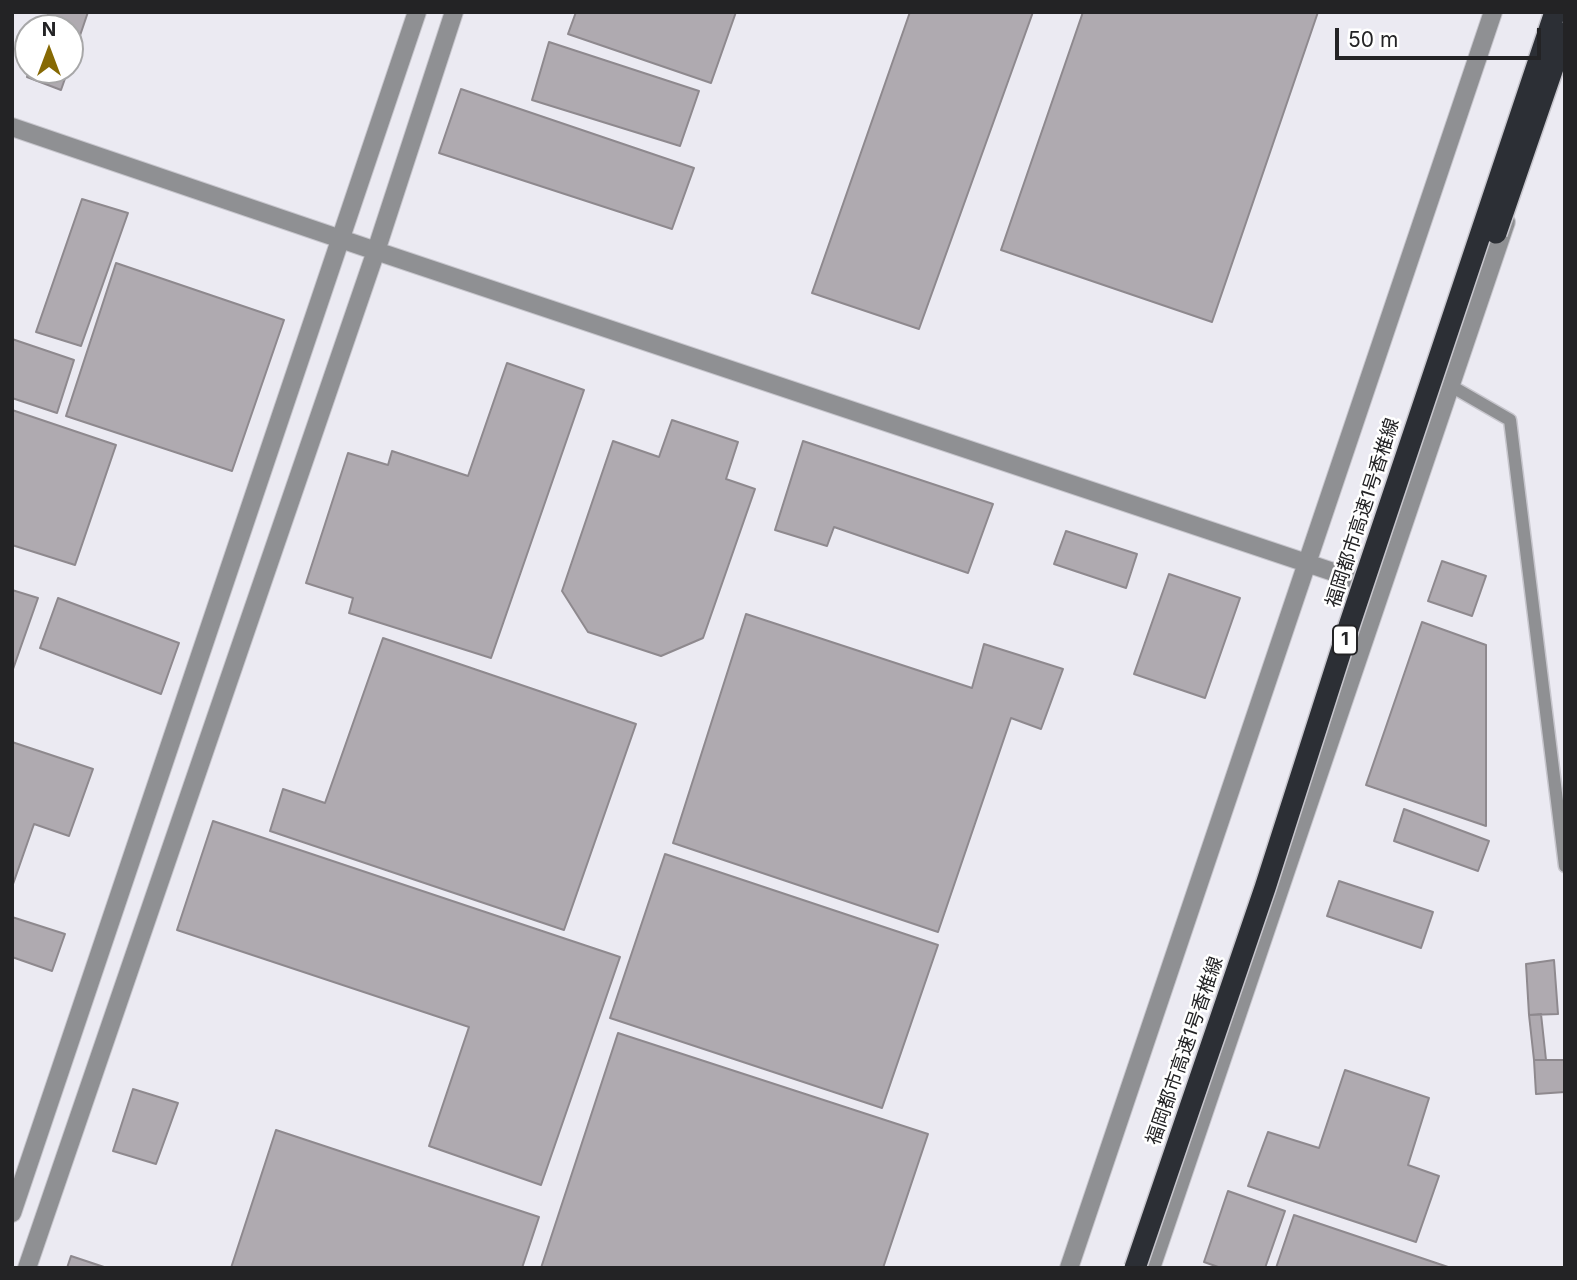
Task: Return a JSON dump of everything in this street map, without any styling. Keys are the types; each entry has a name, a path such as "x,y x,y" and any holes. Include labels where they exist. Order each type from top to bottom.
{"highway":[{"name":"福岡都市高速1号香椎線","path":"1135,1268 1265,888 1354,610 1555,12"},
{"name":"福岡都市高速1号香椎線","path":"1145,1268 1565,33"}],"street":[{"path":"12,1213 417,12"},
{"path":"27,1268 376,251 454,12"},
{"path":"1069,1268 1493,12"},
{"path":"1151,1268 1565,50"},
{"path":"12,127 1381,588"}],"lane":[{"path":"1451,386 1510,420 1565,866"}],"building":[{"path":"88,12 84,24 84,14 48,14"},
{"path":"576,12 736,12 711,83 568,34"},
{"path":"910,12 1033,12 919,329 812,293"},
{"path":"1083,12 1318,12 1212,322 1001,250"},
{"path":"549,42 699,91 680,146 532,100"},
{"path":"45,84 63,84 61,90"},
{"path":"461,89 694,168 672,229 439,153"},
{"path":"82,199 128,213 81,346 36,332"},
{"path":"116,263 284,320 232,471 66,416"},
{"path":"12,339 74,360 57,413 12,398"},
{"path":"507,363 584,390 491,658 349,613 353,598 306,583 348,453 388,465 392,451 468,476"},
{"path":"12,410 116,445 75,565 12,545"},
{"path":"672,420 738,442 726,479 755,489 703,638 661,656 588,632 562,591 613,441 659,457"},
{"path":"803,441 993,504 968,573 834,527 827,546 775,530"},
{"path":"1066,531 1137,554 1126,588 1054,564"},
{"path":"1442,561 1486,576 1472,616 1428,601"},
{"path":"1169,574 1240,598 1205,698 1134,674"},
{"path":"12,590 38,598 12,672"},
{"path":"58,598 179,643 161,694 40,648"},
{"path":"746,614 972,688 984,644 1063,669 1041,729 1011,718 938,932 673,843"},
{"path":"1422,622 1486,645 1486,826 1366,785"},
{"path":"383,638 636,724 564,930 270,831 283,789 325,803"},
{"path":"12,742 93,769 69,836 34,824 12,887"},
{"path":"1404,809 1489,841 1478,871 1394,841"},
{"path":"213,821 620,957 541,1185 429,1146 469,1027 177,930"},
{"path":"665,854 938,945 882,1108 610,1018"},
{"path":"1339,881 1433,912 1421,948 1327,916"},
{"path":"12,917 65,934 52,971 12,957"},
{"path":"1554,960 1558,1014 1529,1015 1526,964"},
{"path":"1541,1014 1546,1060 1534,1060 1529,1015"},
{"path":"618,1033 928,1134 883,1268 541,1268"},
{"path":"1534,1060 1565,1060 1565,1092 1536,1094"},
{"path":"1345,1070 1429,1098 1408,1165 1439,1176 1416,1242 1248,1186 1268,1132 1319,1148"},
{"path":"133,1089 178,1103 156,1164 113,1151"},
{"path":"276,1130 539,1217 522,1268 231,1268"},
{"path":"1228,1191 1285,1211 1265,1268 1221,1268 1204,1262"},
{"path":"1294,1215 1451,1268 1276,1268"},
{"path":"71,1256 107,1268 67,1268"}]}
